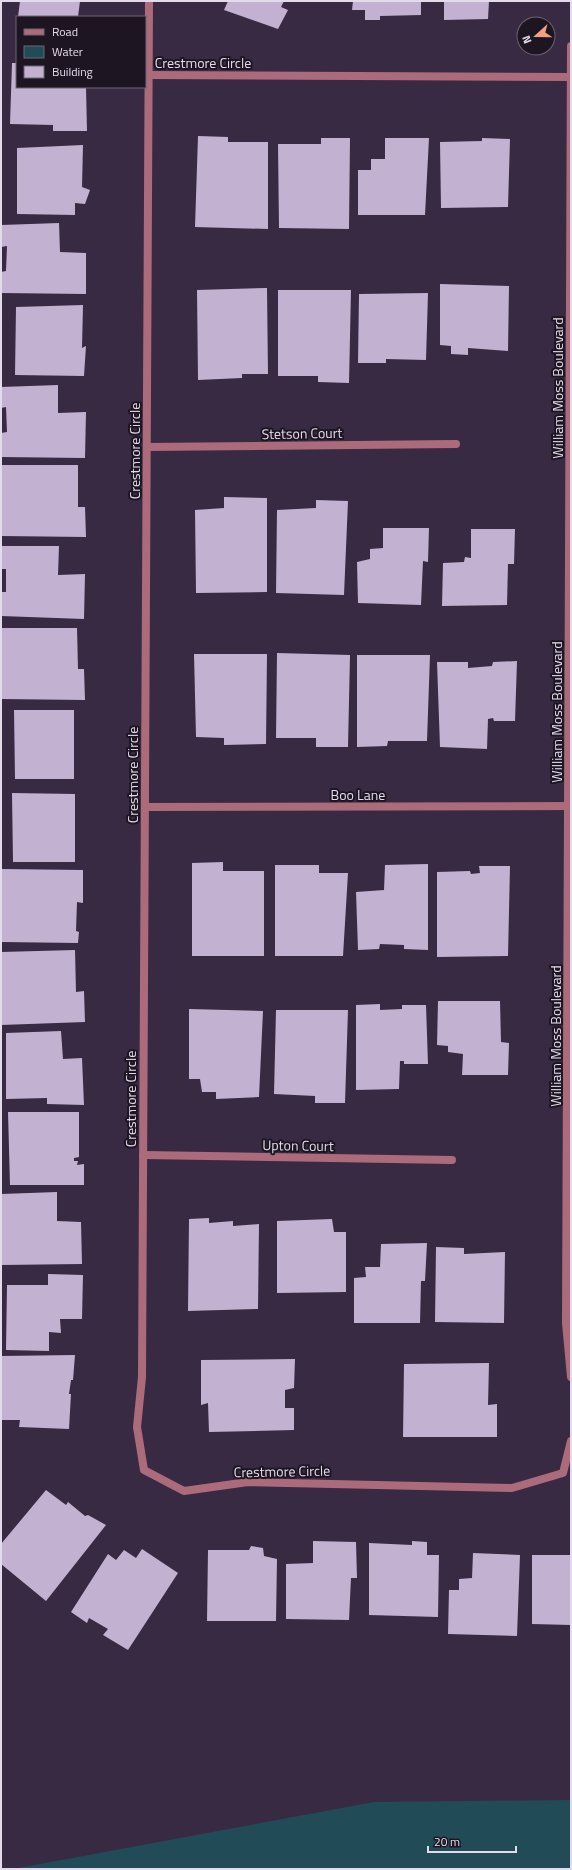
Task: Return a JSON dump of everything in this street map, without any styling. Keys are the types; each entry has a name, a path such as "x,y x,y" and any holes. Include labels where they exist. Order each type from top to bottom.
{"street":[{"path":"147,75 149,1"},
{"name":"William Moss Boulevard","path":"571,46 570,806 566,1323 571,1377"},
{"name":"Crestmore Circle","path":"571,77 147,75 147,447 142,1377 137,1427 144,1470 184,1491 248,1482 512,1488 564,1473 571,1441"},
{"name":"Stetson Court","path":"147,447 456,444"},
{"name":"Boo Lane","path":"145,807 570,806"},
{"name":"Upton Court","path":"143,1156 452,1160"}],"water":[{"path":"571,1800 571,1869 13,1869 374,1802"}],"building":[{"path":"20,1 80,1 78,16 18,16"},
{"path":"228,1 284,1 281,7 288,10 278,29 224,10"},
{"path":"353,1 421,1 421,15 380,16 380,20 365,20 365,10 352,10"},
{"path":"444,1 489,1 488,19 444,20"},
{"path":"12,63 16,63 16,88 86,88 87,131 53,131 53,125 10,124"},
{"path":"198,136 228,137 228,142 268,142 268,229 195,227"},
{"path":"321,138 350,138 349,229 279,228 278,144 321,144"},
{"path":"385,138 429,138 425,215 358,215 358,170 371,170 371,159 385,159"},
{"path":"482,138 510,139 508,207 441,208 440,142 482,141"},
{"path":"83,145 82,187 90,190 85,204 75,203 75,215 17,214 17,148"},
{"path":"59,223 60,252 86,253 86,294 1,293 1,272 6,271 7,246 1,247 1,225"},
{"path":"440,284 509,286 508,351 468,348 468,355 451,354 451,346 440,345"},
{"path":"267,288 268,374 242,374 242,378 198,380 197,290"},
{"path":"278,290 351,290 349,383 318,382 318,376 278,376"},
{"path":"428,293 426,360 386,359 386,363 358,363 359,294"},
{"path":"83,305 82,348 86,346 84,376 15,375 16,307"},
{"path":"58,385 58,413 86,412 85,458 1,457 1,433 7,432 6,407 1,408 1,387"},
{"path":"1,465 78,465 78,507 85,507 86,537 1,536"},
{"path":"224,497 267,498 267,592 196,593 195,510 224,508"},
{"path":"316,500 348,501 344,595 276,593 277,510 316,508"},
{"path":"383,528 429,528 428,562 423,561 421,605 358,603 357,562 370,559 370,549 383,548"},
{"path":"471,529 515,529 514,564 508,564 507,605 442,606 443,563 464,562 465,557 471,558"},
{"path":"1,546 59,546 58,575 85,574 84,619 1,616 1,592 6,592 6,569 1,569"},
{"path":"1,628 77,628 78,669 84,669 85,700 1,699"},
{"path":"277,653 350,655 348,747 316,747 316,738 276,738"},
{"path":"194,654 267,654 266,744 224,745 224,738 196,737"},
{"path":"357,655 430,655 427,741 388,741 387,746 357,747"},
{"path":"517,661 515,721 494,721 493,718 488,719 487,749 440,747 437,662 468,662 468,668 492,666 493,662"},
{"path":"14,710 74,710 74,779 15,779"},
{"path":"12,793 75,794 75,862 13,862"},
{"path":"223,862 223,871 264,871 264,956 192,956 192,863"},
{"path":"428,864 428,950 404,949 404,945 380,944 379,949 358,950 356,892 384,890 385,865"},
{"path":"275,865 319,865 319,873 348,873 343,956 275,956"},
{"path":"479,866 510,866 508,956 437,957 437,872 470,871 471,874 480,873"},
{"path":"1,869 83,870 83,903 77,902 76,931 79,932 78,943 1,942"},
{"path":"75,950 76,992 84,991 85,1022 1,1025 1,952"},
{"path":"438,1001 500,1001 501,1042 509,1043 508,1075 462,1075 463,1054 448,1052 448,1046 437,1045"},
{"path":"380,1004 380,1010 402,1009 402,1005 426,1005 428,1064 404,1064 404,1061 400,1061 399,1089 356,1090 356,1005"},
{"path":"189,1009 263,1011 259,1097 216,1099 216,1092 202,1092 200,1079 189,1079"},
{"path":"276,1010 348,1010 345,1103 315,1103 315,1096 274,1094"},
{"path":"61,1031 63,1059 82,1058 84,1105 47,1104 47,1098 6,1099 6,1033"},
{"path":"8,1112 79,1112 79,1157 74,1158 74,1161 78,1161 77,1165 84,1164 84,1185 10,1185"},
{"path":"57,1192 57,1221 81,1222 82,1264 1,1265 1,1194"},
{"path":"209,1218 209,1223 233,1221 233,1226 259,1224 258,1309 188,1311 189,1219"},
{"path":"332,1219 334,1232 346,1232 346,1292 277,1293 277,1221"},
{"path":"427,1243 425,1281 421,1281 420,1323 354,1323 354,1278 366,1277 365,1267 380,1267 381,1244"},
{"path":"436,1247 464,1248 464,1254 505,1252 504,1323 435,1322"},
{"path":"48,1274 83,1275 82,1319 60,1319 61,1333 49,1332 49,1351 6,1350 7,1285 48,1285"},
{"path":"75,1355 73,1380 71,1380 69,1394 71,1394 69,1429 19,1427 20,1420 1,1420 1,1356"},
{"path":"295,1359 294,1388 285,1390 285,1408 294,1408 294,1430 209,1432 208,1403 201,1405 201,1360"},
{"path":"489,1363 488,1405 497,1404 497,1437 403,1437 404,1364"},
{"path":"46,1490 66,1505 68,1502 85,1516 88,1515 106,1525 46,1601 1,1564 1,1544"},
{"path":"313,1541 356,1542 357,1578 351,1578 349,1620 286,1619 286,1564 313,1563"},
{"path":"412,1541 427,1542 427,1555 439,1555 438,1617 369,1615 369,1543 412,1545"},
{"path":"251,1546 263,1548 264,1556 277,1559 276,1621 207,1621 208,1550 249,1550"},
{"path":"142,1549 178,1573 128,1650 103,1635 108,1629 89,1618 87,1623 71,1612 108,1554 116,1560 124,1550 136,1558"},
{"path":"473,1553 520,1555 517,1636 448,1634 449,1590 459,1590 459,1579 472,1578"},
{"path":"532,1555 571,1555 571,1625 532,1624"}]}
